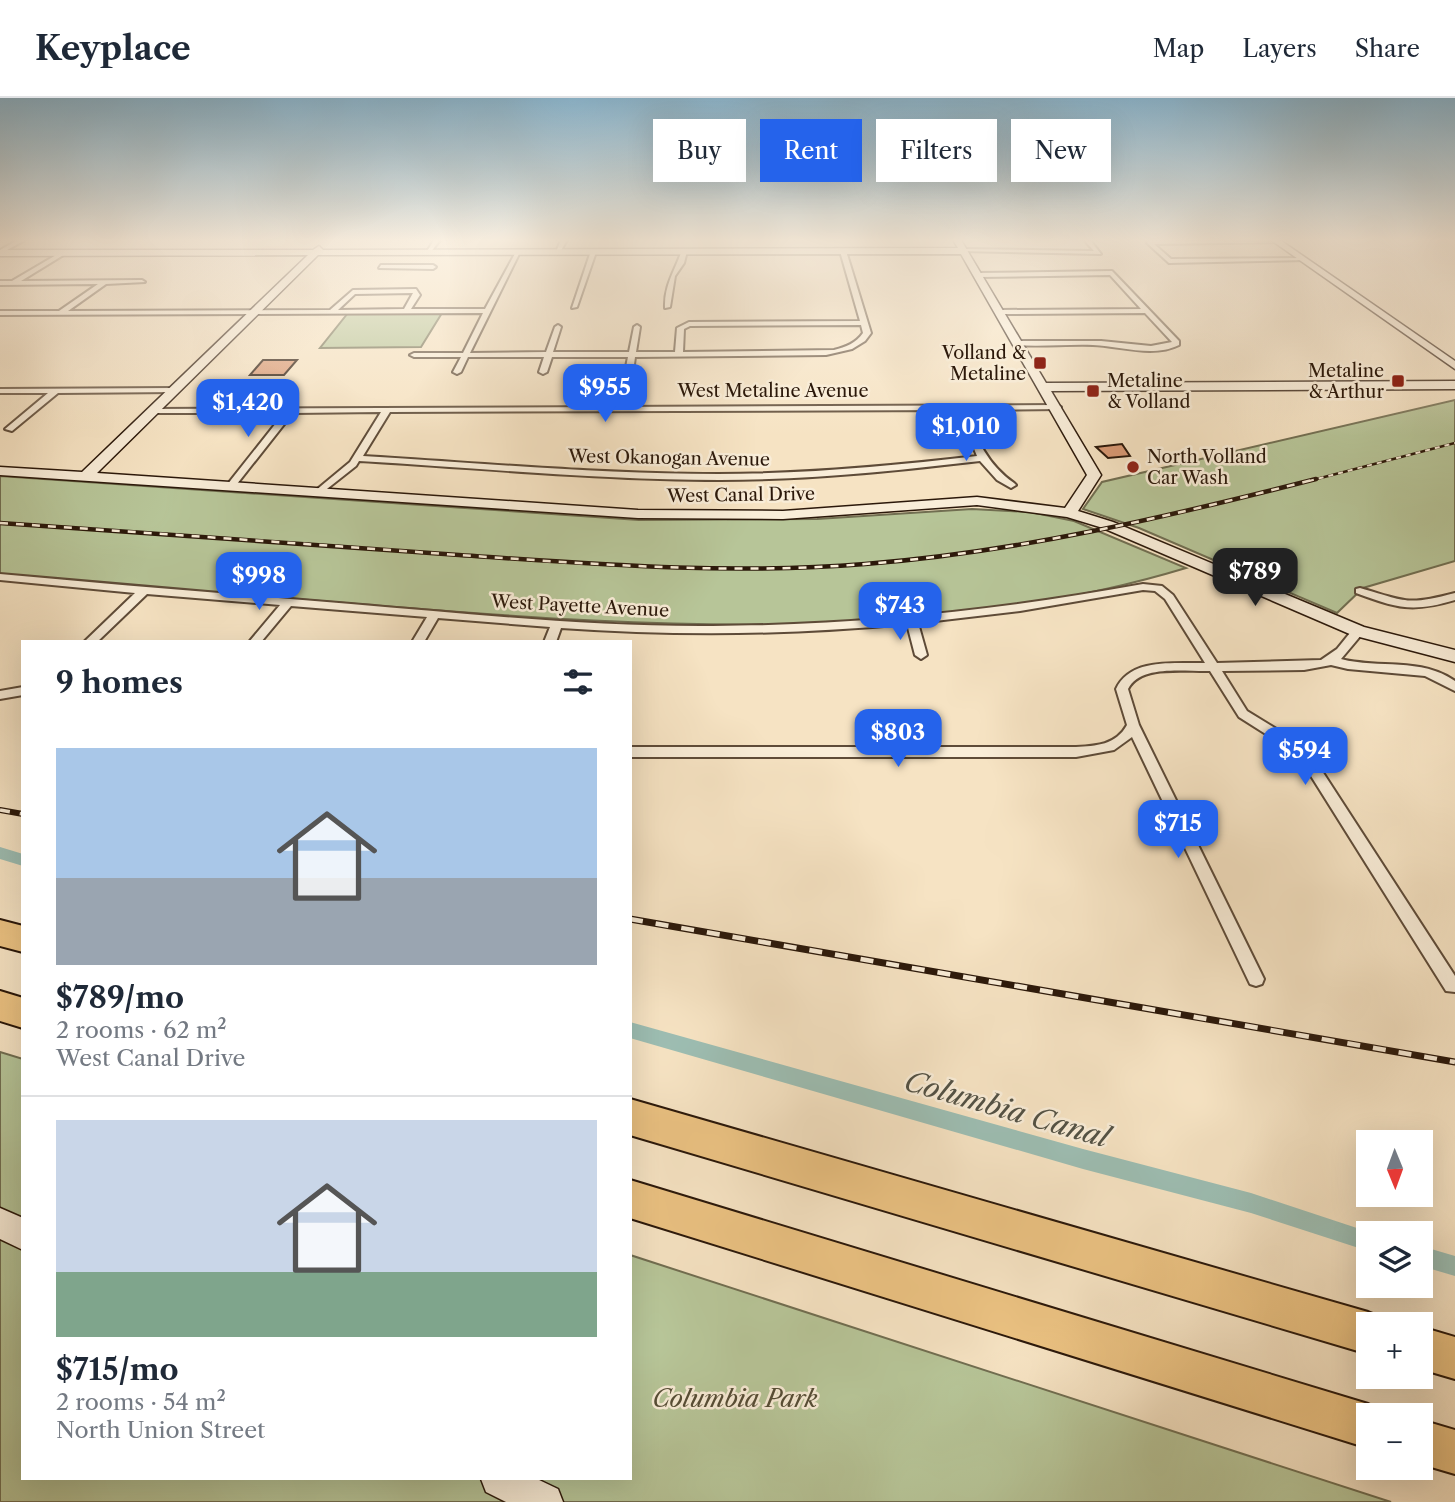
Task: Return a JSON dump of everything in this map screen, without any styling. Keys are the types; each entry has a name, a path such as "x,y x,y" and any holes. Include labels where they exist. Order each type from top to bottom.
{"highway":[{"path":"0,933 21,938"},
{"path":"0,1006 21,1012"},
{"path":"632,1118 1356,1329"},
{"path":"632,1200 1356,1422"},
{"path":"1433,1352 1455,1358"},
{"path":"1433,1446 1455,1452"}],"street":[{"path":"61,312 71,306"},
{"path":"85,477 261,306"},
{"path":"332,311 338,306"},
{"path":"406,311 410,306"},
{"path":"457,372 491,306"},
{"path":"414,355 811,354 843,350 864,339 867,333 859,306"},
{"path":"996,306 1094,474 1069,513"},
{"path":"1055,306 1060,312"},
{"path":"1019,343 1174,346 1176,342 1141,306"},
{"path":"1369,306 1455,366"},
{"path":"0,313 488,311"},
{"path":"1000,312 1147,312"},
{"path":"679,354 681,328 684,325 864,323"},
{"path":"543,372 558,327"},
{"path":"629,372 637,327"},
{"path":"1045,387 1455,385"},
{"path":"9,429 57,390"},
{"path":"0,391 174,390"},
{"name":"West Metaline Avenue","path":"152,411 1057,407"},
{"path":"961,408 980,458 1001,479 1012,485"},
{"path":"318,493 357,458 387,410"},
{"path":"230,487 290,411"},
{"name":"West Okanogan Avenue","path":"357,458 776,476 882,469 980,458"},
{"path":"876,460 882,469"},
{"path":"773,461 776,476"},
{"name":"West Canal Drive","path":"0,471 665,515 820,514 956,501 1008,503 1069,513 1108,525 1358,631 1455,656"},
{"name":"West Payette Avenue","path":"1,578 556,624 731,629 912,621 1045,606 1143,587 1158,588 1166,593 1213,666"},
{"path":"92,640 144,590"},
{"path":"1360,591 1374,600 1416,607 1455,596"},
{"path":"257,640 288,602"},
{"path":"419,640 435,614"},
{"path":"912,621 920,655"},
{"path":"551,640 556,624"},
{"path":"1332,661 1342,654 1358,631"},
{"path":"1256,979 1133,725 1122,689 1129,677 1145,670 1160,668 1304,666 1332,661 1356,667 1427,670 1440,675 1455,687"},
{"path":"1213,666 1243,713 1296,747 1306,757 1452,986"},
{"path":"0,695 21,691"},
{"path":"632,752 1076,752 1123,742 1133,725"},
{"path":"0,1223 21,1234"},
{"path":"501,1480 545,1502"}],"green space":[{"path":"348,313 442,313 421,347 320,348"},
{"path":"1455,400 1455,561 1363,588 1337,613 1139,528 1083,509 1102,482"},
{"path":"0,476 639,520 817,519 972,509 1030,512 1074,521 1186,568 1090,593 992,610 893,620 693,624 494,615 0,575"},
{"name":"Columbia Park","path":"0,1052 21,1058 21,1480 632,1480 632,1256 1391,1502 0,1502"}],"building":[{"path":"263,360 297,360 284,375 250,375"},
{"path":"1122,444 1130,456 1108,458 1096,447"}],"waterway":[{"name":"Columbia Canal","path":"0,853 21,859"},
{"name":"Columbia Canal","path":"632,1031 1083,1159 1251,1203 1356,1237"},
{"name":"Columbia Canal","path":"1433,1260 1455,1266"}],"railway":[{"path":"1309,481 1455,443"},
{"path":"0,523 611,565 814,567 922,558 1036,542 1204,507 1316,479"},
{"path":"0,810 21,814"},
{"path":"632,919 1455,1062"}],"place":[{"name":"Volland & Metaline","path":"1040,363"},
{"name":"Metaline & Arthur","path":"1398,381"},
{"name":"Metaline & Volland","path":"1093,391"},
{"name":"North Volland Car Wash","path":"1133,467"}]}
